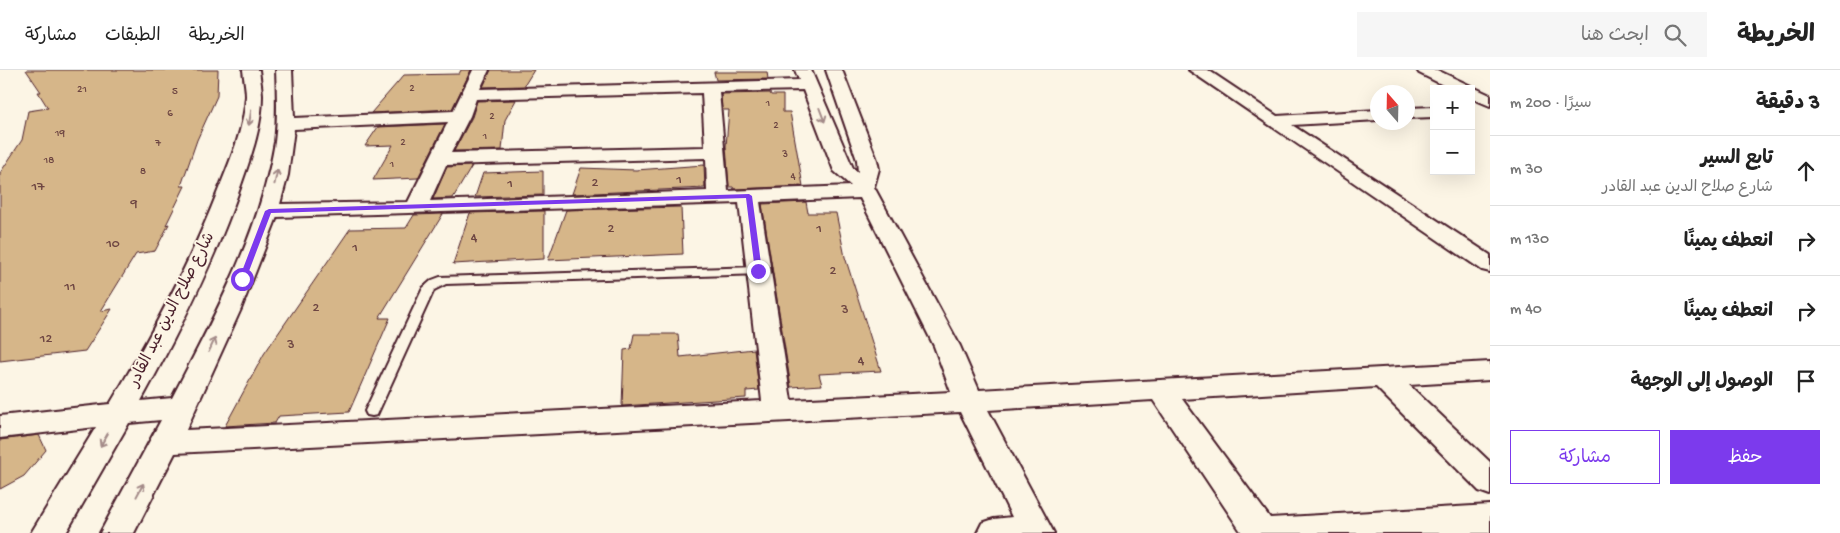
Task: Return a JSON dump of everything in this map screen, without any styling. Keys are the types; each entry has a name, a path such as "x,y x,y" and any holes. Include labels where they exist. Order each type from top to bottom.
{"street":[{"name":"شارع صلاح الدين عبد القادر","path":"48,533 119,414 187,288 224,202 249,130 254,95 251,70"},
{"path":"117,533 183,407 242,279 269,211 280,161 285,124 286,90 284,70"},
{"path":"416,208 461,116 481,70"},
{"path":"834,70 867,160 869,169 865,190"},
{"path":"1198,70 1490,265"},
{"path":"1425,70 1456,85"},
{"path":"471,94 710,87 807,77 844,171 865,190 947,346 969,401 1036,532 994,533"},
{"path":"710,87 718,197"},
{"path":"1475,94 1490,101"},
{"path":"1475,110 1490,109"},
{"path":"1415,113 1430,112"},
{"path":"1274,121 1370,115"},
{"path":"285,124 461,116"},
{"path":"439,159 714,152"},
{"path":"269,211 416,208 865,190"},
{"path":"749,196 778,410"},
{"path":"166,442 969,401 1490,371"},
{"path":"1383,377 1490,482"},
{"path":"1160,389 1260,533"},
{"path":"0,427 183,407"},
{"path":"1265,533 1490,519"}],"lane":[{"path":"372,411 429,288 436,282 444,280 758,271"}],"building":[{"path":"26,70 218,70 217,96 197,140 181,186 185,186 166,225 169,224 155,251 136,254 101,311 112,309 85,351 0,361 0,173 22,140 28,111 48,108 38,92 41,92"},
{"path":"461,70 471,70 452,109 371,113 404,75 459,74"},
{"path":"491,70 534,70 524,86 483,87"},
{"path":"714,72 767,72 768,79 716,80"},
{"path":"770,93 771,95 783,95 783,112 790,112 803,186 734,189 729,187 726,146 729,110 722,110 721,94"},
{"path":"516,100 505,120 502,150 454,151 472,117 477,101"},
{"path":"445,124 418,178 373,180 393,145 365,146 378,127"},
{"path":"704,165 705,188 572,194 581,168 636,170"},
{"path":"472,166 453,198 433,199 447,167"},
{"path":"543,171 543,195 475,197 483,173"},
{"path":"806,202 808,213 836,213 845,257 881,371 819,374 822,385 791,387 762,204"},
{"path":"681,207 683,254 548,260 566,210"},
{"path":"544,211 544,259 453,264 470,213"},
{"path":"443,214 379,318 390,318 349,412 279,416 275,423 225,426 264,354 350,229 406,228 414,215"},
{"path":"634,334 678,334 680,357 754,349 759,390 746,391 746,398 622,406 624,350 631,349"},
{"path":"39,435 46,450 24,476 0,489 0,440"}],"route":[{"path":"242,279 269,211 416,208 749,196 758,271"}]}
